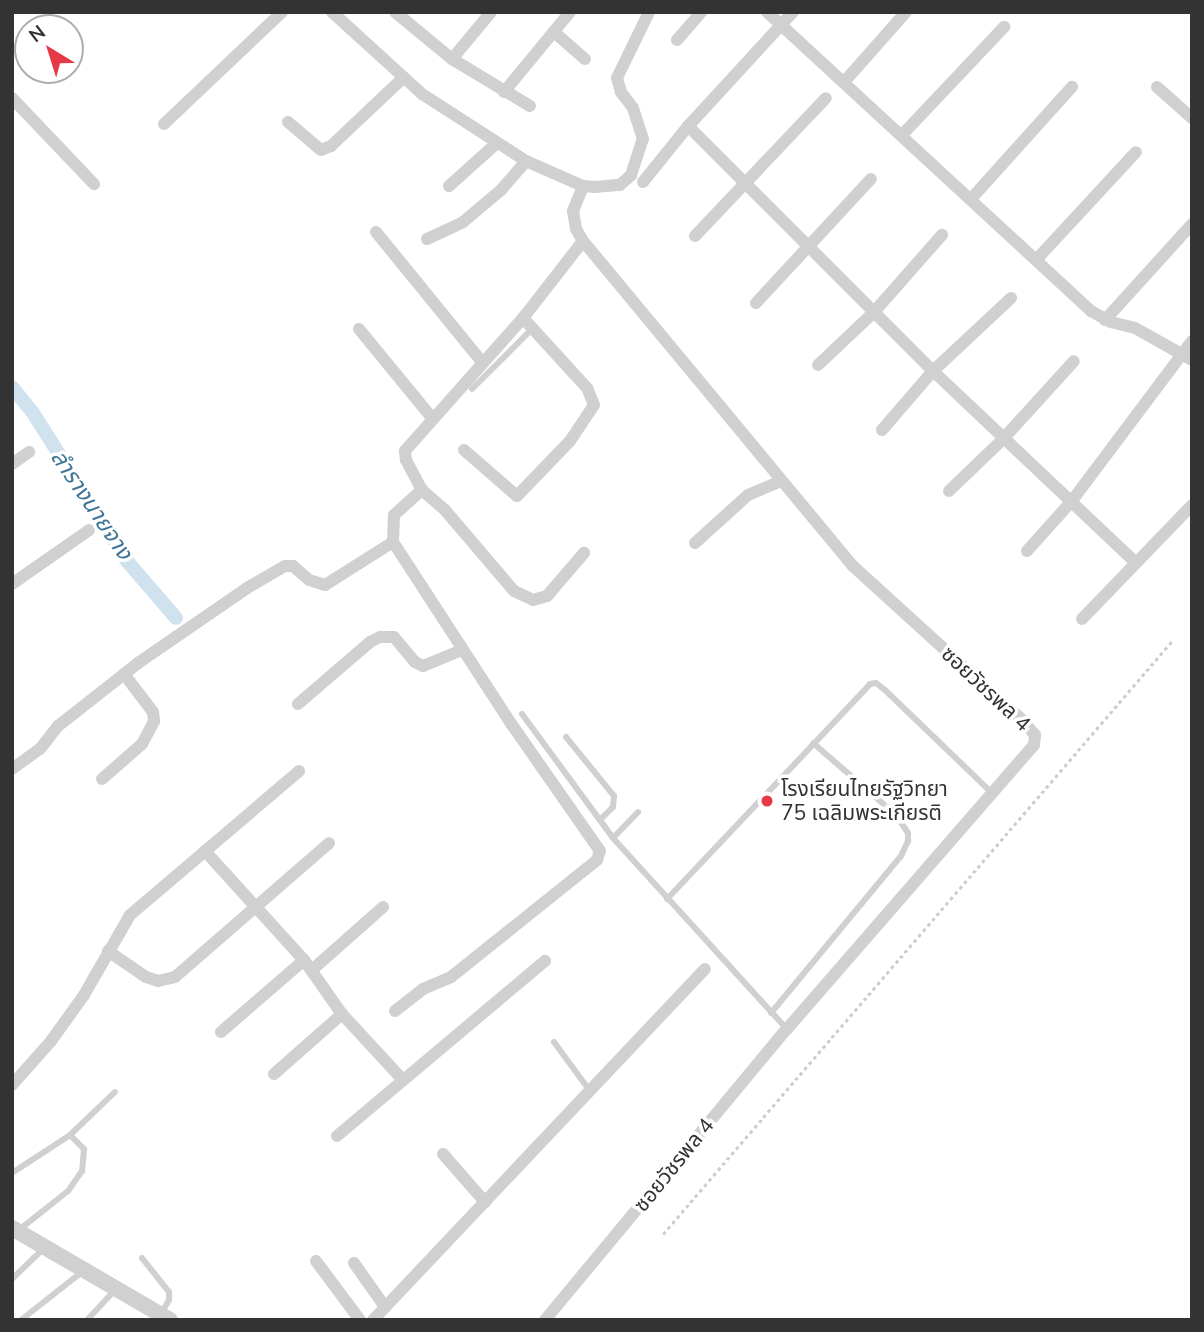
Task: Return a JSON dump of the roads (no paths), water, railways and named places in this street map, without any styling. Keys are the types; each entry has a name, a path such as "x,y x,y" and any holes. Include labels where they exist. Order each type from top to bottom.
{"street":[{"path":"164,124 282,12"},
{"path":"332,12 422,94 526,161 583,186 620,185 631,175 643,139 633,108 621,92 617,78 649,12"},
{"path":"452,60 491,12"},
{"path":"504,92 570,12"},
{"path":"677,40 701,12"},
{"path":"767,12 845,81 1036,260 1105,320 1135,328 1187,356"},
{"path":"643,182 688,126 793,12"},
{"path":"845,81 906,12"},
{"path":"403,15 452,60 530,106"},
{"path":"902,135 1004,27"},
{"path":"554,32 585,59"},
{"path":"288,122 321,150 331,146 404,77"},
{"path":"1157,87 1192,118"},
{"path":"971,199 1072,88"},
{"path":"12,98 94,184"},
{"path":"695,236 826,98"},
{"path":"688,126 933,371 1136,563"},
{"path":"449,186 498,143"},
{"path":"1036,260 1136,152"},
{"path":"427,239 463,222 501,190 526,161"},
{"path":"757,303 871,179"},
{"name":"ซอยวัชรพล 4","path":"545,1320 787,1028 1034,745 1035,735 1031,728 852,565 583,241 576,229 573,211 583,186"},
{"path":"1105,320 1192,224"},
{"path":"376,232 482,362"},
{"path":"818,365 874,312 942,235"},
{"path":"583,241 523,318 405,451 406,460 422,490 445,510 514,591 533,600 547,596 584,553"},
{"path":"882,430 933,371 1011,298"},
{"path":"464,450 517,496 570,441 594,405 587,388 523,318"},
{"path":"359,329 432,418"},
{"path":"1027,551 1071,502 1187,356 1192,341"},
{"path":"949,491 1003,439 1074,361"},
{"path":"12,464 29,452"},
{"path":"695,543 748,495 781,481"},
{"path":"395,1011 423,989 451,977 600,856 599,847 462,650 393,542 394,515 422,490"},
{"path":"1082,619 1192,505"},
{"path":"12,584 89,530"},
{"path":"12,769 40,749 58,726 124,674 247,588 285,566 293,566 309,580 325,586 393,542"},
{"path":"298,704 370,642 380,637 394,637 415,662 423,666 462,650"},
{"path":"102,779 142,744 154,721 153,712 124,674"},
{"path":"12,1085 51,1041 84,995 131,915 299,771"},
{"path":"108,951 158,981 176,977 329,843"},
{"path":"205,850 308,965 342,1014 403,1080"},
{"path":"221,1031 383,907"},
{"path":"337,1136 545,961"},
{"path":"373,1320 705,969"},
{"path":"274,1074 342,1014"},
{"path":"443,1154 485,1202"},
{"path":"14,1232 45,1247 165,1317"},
{"path":"316,1261 360,1320"},
{"path":"354,1263 385,1307"}],"lane":[{"path":"472,389 533,328"},
{"path":"667,899 862,689 876,683 992,793"},
{"path":"522,714 613,838 787,1028"},
{"path":"566,737 614,796 613,807 600,820"},
{"path":"771,1013 901,856 908,841 908,833 895,814 813,743"},
{"path":"613,838 638,812"},
{"path":"554,1042 590,1091"},
{"path":"12,1173 70,1135 115,1093"},
{"path":"14,1232 68,1191 82,1171 84,1149 70,1135"},
{"path":"12,1279 45,1247"},
{"path":"142,1258 169,1292 165,1317"},
{"path":"21,1320 84,1270"},
{"path":"86,1320 117,1289"}],"waterway":[{"name":"ลำรางนายจาง","path":"12,387 33,413 127,561 176,618"}],"place":[{"name":"โรงเรียนไทยรัฐวิทยา 75 เฉลิมพระเกียรติ","path":"767,801"}]}
